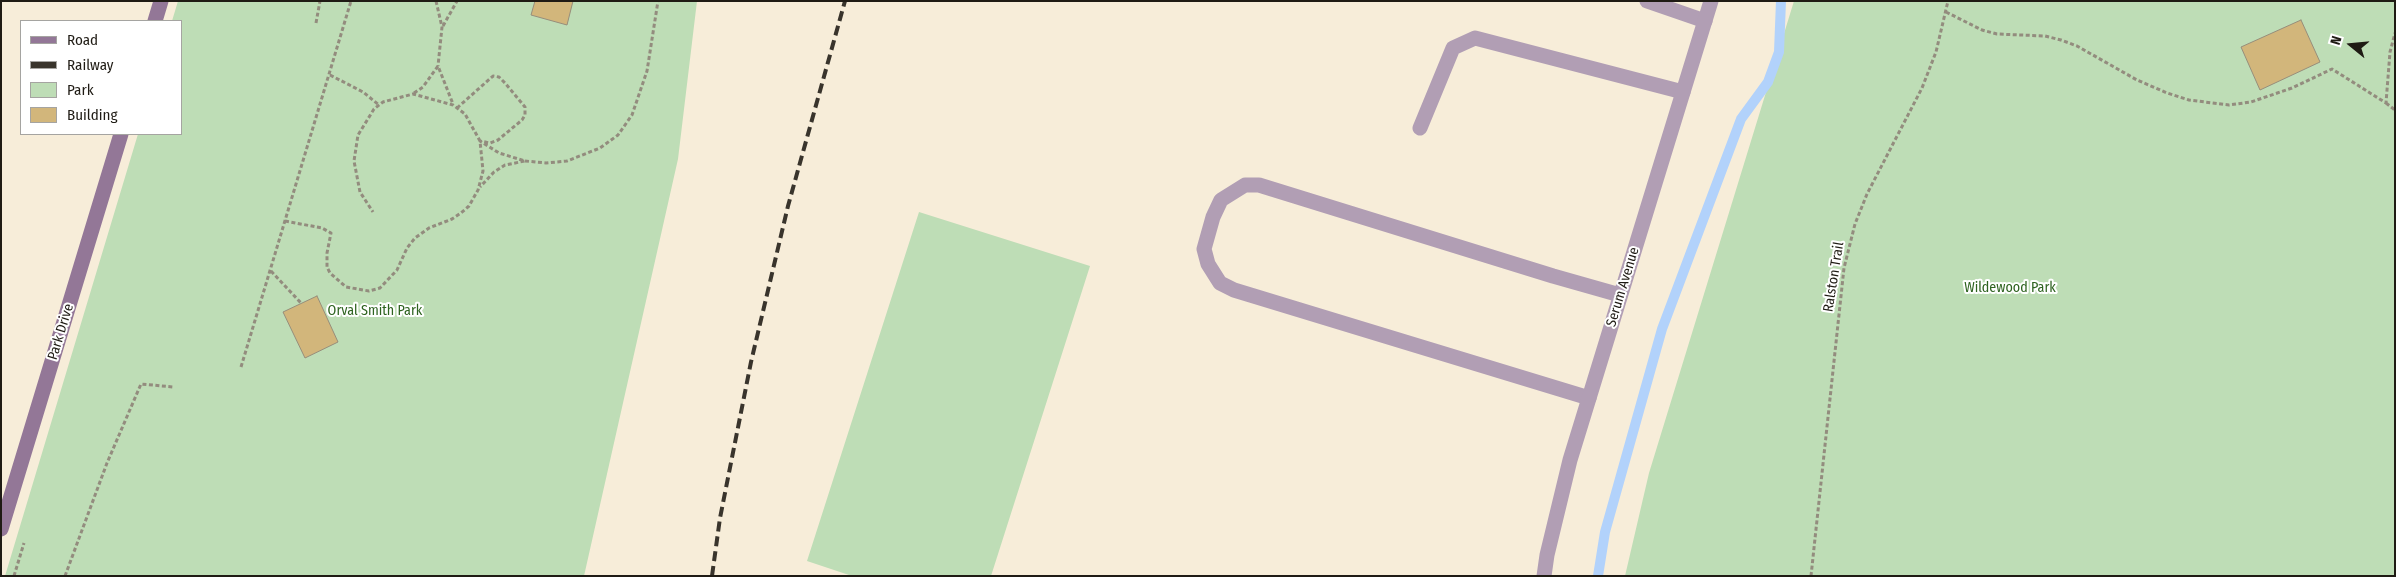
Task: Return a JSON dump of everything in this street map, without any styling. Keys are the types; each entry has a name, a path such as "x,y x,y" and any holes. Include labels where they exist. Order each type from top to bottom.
{"street":[{"path":"155,20 161,1"},
{"path":"1647,1 1705,21"},
{"name":"Serum Avenue","path":"1544,576 1547,555 1570,460 1711,1"},
{"path":"1420,128 1453,48 1475,38 1683,92"},
{"name":"Park Drive","path":"1,529 121,135"},
{"path":"1589,398 1234,290 1220,284 1208,264 1204,249 1212,217 1221,200 1244,185 1259,186 1620,295"}],"path":[{"path":"316,23 320,1"},
{"path":"241,367 351,1"},
{"path":"436,1 442,27 438,66 455,106"},
{"path":"442,27 457,1"},
{"path":"480,141 499,153 525,161 546,163 567,161 600,148 618,135 632,115 647,71 658,1"},
{"name":"Ralston Trail","path":"1812,576 1844,268 1858,216 1887,151 1922,88 1936,52 1948,1"},
{"path":"1946,12 1982,30 1997,34 2045,36 2077,46 2137,80 2189,100 2229,105 2250,102 2292,88 2332,69 2386,102 2395,110"},
{"path":"2386,102 2390,52 2395,33"},
{"path":"373,212 360,192 356,177 355,154 358,135 368,116 379,105 383,102 413,94 423,87 438,66"},
{"path":"330,75 363,92 379,105"},
{"path":"455,106 493,76 499,77 524,107 525,115 522,120 498,140 490,143 480,141"},
{"path":"413,94 455,106 465,114 480,141 483,171 478,190"},
{"path":"285,221 322,228 331,233 327,254 330,273 346,288 369,291 380,288 389,280 415,238 429,228 452,219 469,206 478,190 494,172 505,166 525,161"},
{"path":"270,271 301,303"},
{"path":"65,576 107,463 140,384 173,387"}],"green space":[{"name":"Orval Smith Park","path":"178,1 697,1 678,159 584,576 5,576 138,135 182,135 182,20 172,20"},
{"name":"Wildewood Park","path":"1794,1 2395,1 2395,576 1625,576 1649,473"},
{"path":"919,212 1090,266 991,576 852,576 807,561"}],"building":[{"path":"535,1 573,1 567,25 531,15"},
{"path":"2301,20 2320,62 2260,90 2241,47"},
{"path":"317,296 338,342 305,358 283,312"}],"waterway":[{"path":"1598,576 1605,532 1662,329 1741,119 1768,82 1779,52 1781,1"}],"railway":[{"path":"712,576 720,518 751,362 788,206 845,1"}]}
